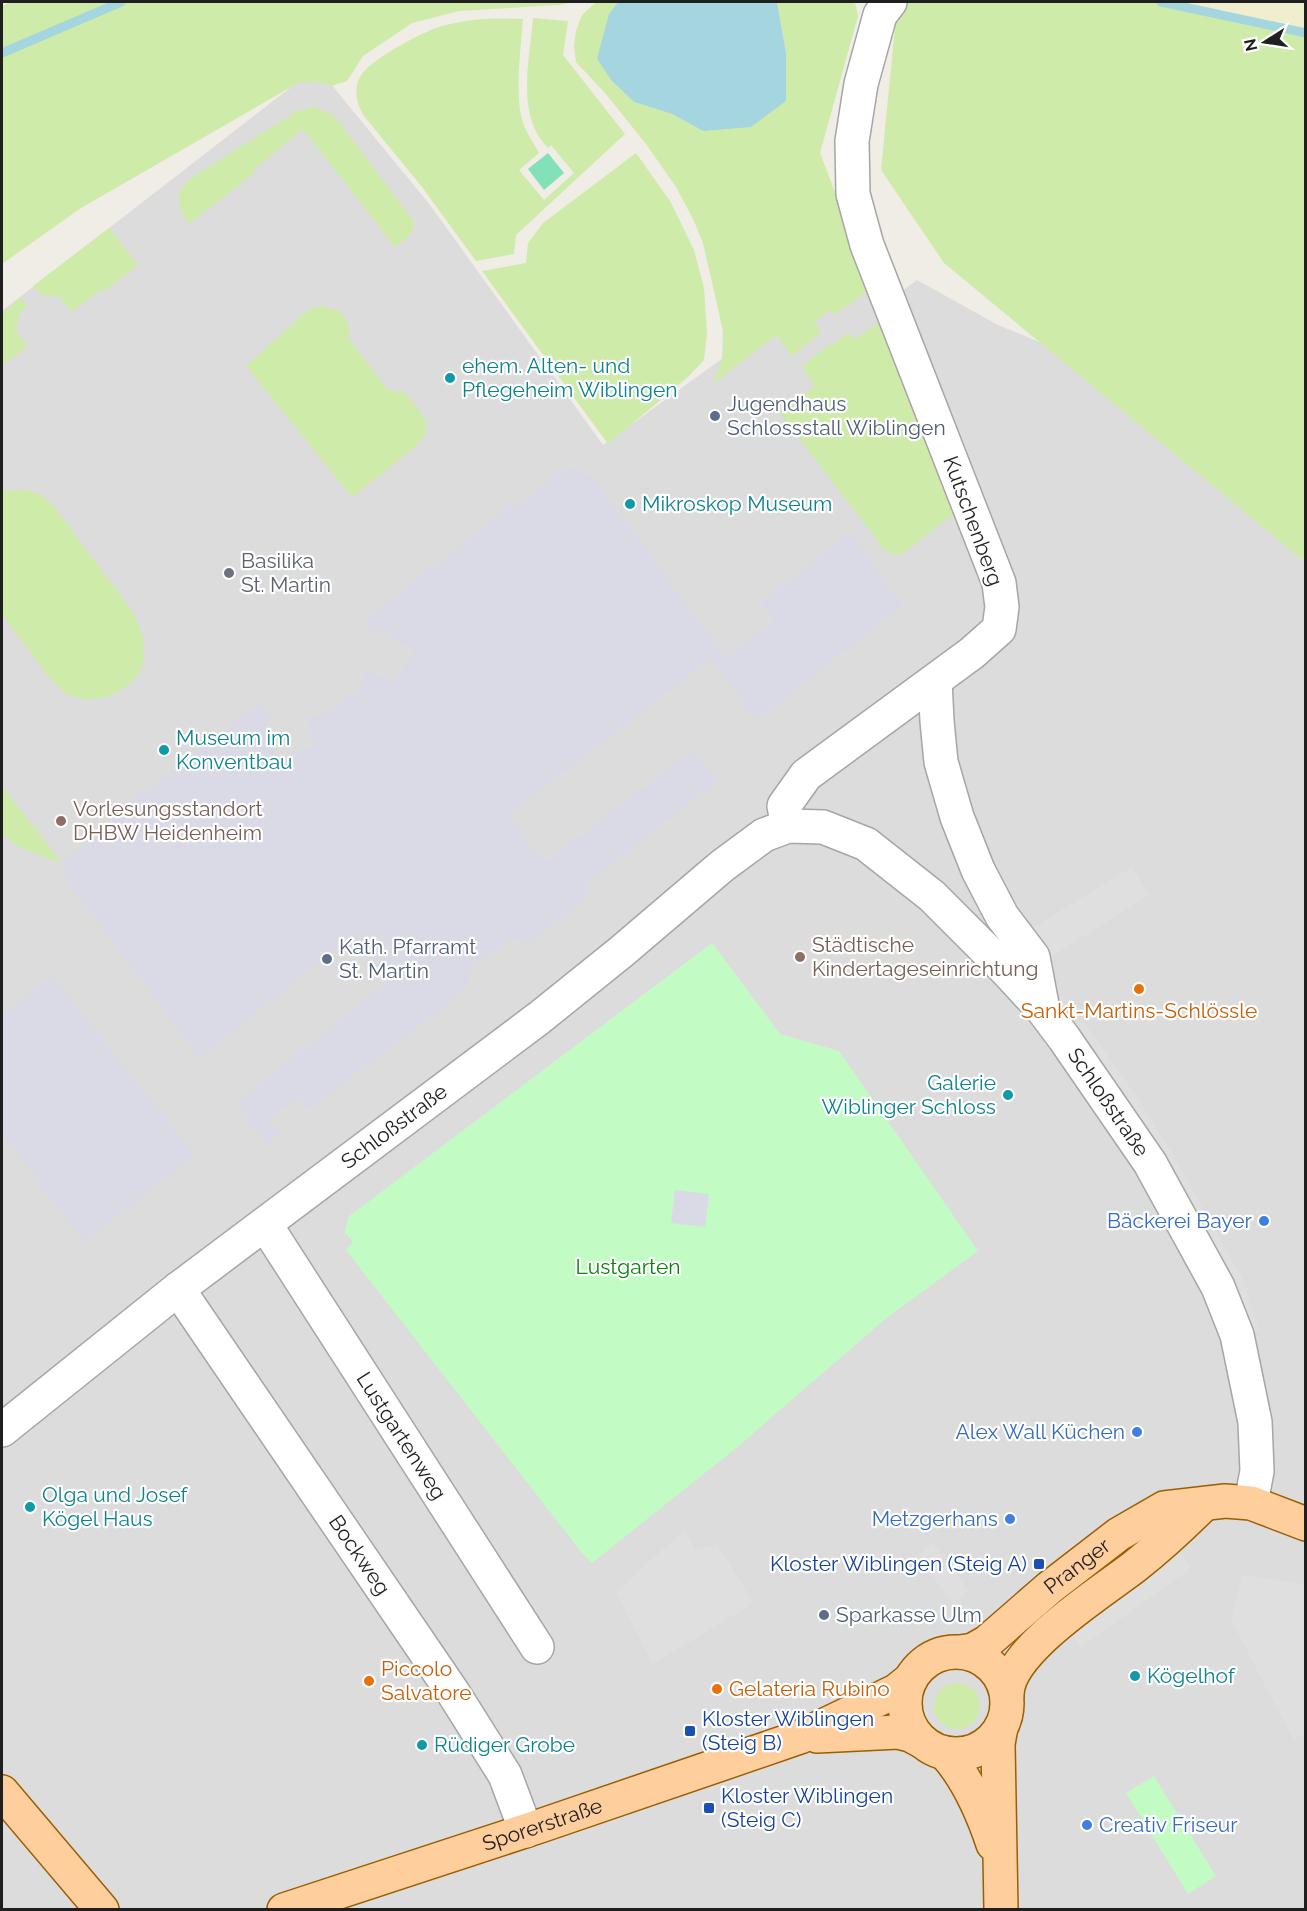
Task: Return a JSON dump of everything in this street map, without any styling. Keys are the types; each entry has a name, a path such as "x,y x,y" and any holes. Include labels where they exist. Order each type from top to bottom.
{"main road":[{"name":"Pranger","path":"961,1652 973,1650 987,1642 1049,1588 1128,1527 1164,1508 1225,1501 1251,1503 1305,1524"},
{"name":"Pranger","path":"1007,1695 1008,1681 1015,1668 1063,1619 1167,1539 1203,1505"},
{"path":"1001,1876 991,1837 975,1799 959,1770 912,1729 906,1712 906,1695 911,1679 921,1665 936,1656 961,1652 978,1657 992,1666 1002,1680 1007,1695 1006,1712 998,1744 1001,1876 1001,1910"},
{"name":"Sporerstraße","path":"284,1910 526,1831 800,1737 896,1690 911,1679"},
{"path":"934,1748 961,1754 977,1750 991,1741 1001,1727"},
{"name":"Sporerstraße","path":"800,1737 889,1732 910,1735 934,1748"},
{"path":"2,1792 102,1910"}],"street":[{"name":"Kutschenberg","path":"890,2 880,15 861,84 852,141 853,194 867,245 999,583 1002,606 999,629 935,681"},
{"path":"788,826 784,806 806,775 935,681"},
{"path":"935,681 941,762 957,817 978,870 1002,916 1033,957 1043,1010"},
{"name":"Schloßstraße","path":"2,1430 178,1289 539,1018 722,866 764,835 788,826 823,827 866,844 932,896 1043,1010 1150,1162 1218,1287 1237,1335 1256,1422 1257,1471 1251,1503"},
{"name":"Lustgartenweg","path":"265,1224 537,1647"},
{"name":"Bockweg","path":"178,1289 454,1694 505,1775 526,1831"}],"shaded area":[{"path":"317,67 430,205 603,445 861,258 880,307 917,280 998,325 1042,343 1305,562 1305,1909 2,1910 2,311"},
{"path":"569,467 593,478 726,658 774,621 761,604 850,532 902,606 757,720 711,659 508,815 545,863 693,750 717,781 584,886 588,897 527,945 523,939 511,939 472,967 468,976 469,985 425,1022 308,1110 298,1097 268,1120 279,1135 265,1144 236,1104 389,981 352,935 200,1058 69,884 62,863 110,824 107,821 260,702 273,717 265,719 278,759 314,747 306,717 330,713 360,691 367,668 393,684 414,651 381,629 374,635 364,622 514,504 517,507"},
{"path":"1132,867 1149,895 1051,957 1031,929"},
{"path":"52,976 194,1155 84,1242 2,1133 2,1015"},
{"path":"1082,1019 1135,1094 1171,1151 1242,1278 1259,1330 1240,1335 1063,1034"},
{"path":"675,1190 709,1194 705,1227 671,1223"},
{"path":"684,1530 696,1550 717,1544 754,1603 653,1664 616,1592"},
{"path":"1167,1539 1192,1568 1080,1648 1063,1619"},
{"path":"933,1543 969,1591 952,1603 918,1555"},
{"path":"1242,1575 1305,1584 1305,1735 1293,1739 1231,1620"}],"green space":[{"path":"11,2 574,2 560,5 459,11 412,23 363,56 347,81 332,86 318,82 298,83 81,208 2,264 2,6"},
{"path":"596,2 618,2 609,15 612,81 634,102 672,114 703,131 786,53 777,2 855,2 858,16 820,153 872,288 834,315 830,310 814,322 821,332 792,356 776,335 713,384 722,360 723,331 703,243 694,221 676,187 646,144 605,93 576,62 574,46 576,31 582,15"},
{"path":"905,2 1161,2 1305,33 1305,562 944,263 881,170 896,17"},
{"path":"1161,2 1305,2 1305,33"},
{"path":"533,18 568,21 563,55 625,134 516,235 514,254 476,261 422,187 364,116 357,97 358,82 365,71 383,56 436,28 472,20 523,19 519,104 525,128 539,153 519,170 544,200 574,173 551,145 548,148 531,119 527,86"},
{"path":"315,107 330,113 340,123 412,219 414,227 409,236 395,247 303,129 253,170 254,173 189,224 182,213 178,195 187,181 297,111"},
{"path":"548,153 564,173 544,190 528,169"},
{"path":"636,153 670,201 694,250 704,288 707,334 704,360 689,376 608,444 482,271 526,263 528,243 543,223"},
{"path":"109,228 138,265 103,292 100,290 72,312 60,297 41,295 33,286"},
{"path":"20,297 27,307 19,313 16,331 28,346 2,366 2,314"},
{"path":"324,306 341,312 349,326 349,339 388,390 404,392 427,424 425,436 415,447 352,497 246,366 309,309"},
{"path":"884,318 958,510 901,555 887,553 779,412 815,386 801,367 848,333 856,339"},
{"path":"27,490 42,495 55,508 133,612 143,636 144,660 139,674 126,687 107,697 86,700 66,694 47,675 2,614 2,491"},
{"path":"2,786 62,863 22,848 2,833"},
{"name":"Lustgarten","path":"712,943 780,1034 839,1051 978,1251 884,1320 735,1449 592,1563 346,1250 353,1242 345,1233 348,1217"},
{"path":"957,1683 973,1690 980,1706 973,1722 957,1729 941,1722 934,1706 941,1690"},
{"path":"1154,1776 1216,1876 1188,1894 1126,1793"}],"water":[{"path":"618,2 777,2 786,53 786,101 751,127 703,131 672,114 634,102 612,81 597,59 609,14"}],"waterway":[{"path":"2,53 121,2"},
{"path":"1161,2 1306,33"}],"place":[{"name":"ehem. Alten- und Pflegeheim Wiblingen","path":"450,378"},
{"name":"Jugendhaus Schlossstall Wiblingen","path":"715,416"},
{"name":"Mikroskop Museum","path":"630,504"},
{"name":"Basilika St. Martin","path":"229,573"},
{"name":"Museum im Konventbau","path":"164,750"},
{"name":"Vorlesungsstandort DHBW Heidenheim","path":"61,821"},
{"name":"Städtische Kindertageseinrichtung","path":"800,957"},
{"name":"Kath. Pfarramt St. Martin","path":"327,959"},
{"name":"Sankt-Martins-Schlössle","path":"1139,989"},
{"name":"Galerie Wiblinger Schloss","path":"1008,1095"},
{"name":"Bäckerei Bayer","path":"1264,1221"},
{"name":"Alex Wall Küchen","path":"1137,1432"},
{"name":"Olga und Josef Kögel Haus","path":"30,1507"},
{"name":"Metzgerhans","path":"1010,1519"},
{"name":"Kloster Wiblingen (Steig A)","path":"1039,1564"},
{"name":"Sparkasse Ulm","path":"824,1615"},
{"name":"Kögelhof","path":"1135,1676"},
{"name":"Piccolo Salvatore","path":"369,1681"},
{"name":"Gelateria Rubino","path":"717,1689"},
{"name":"Kloster Wiblingen (Steig B)","path":"690,1731"},
{"name":"Rüdiger Grobe","path":"422,1745"},
{"name":"Kloster Wiblingen (Steig C)","path":"709,1808"},
{"name":"Creativ Friseur","path":"1087,1825"}]}
